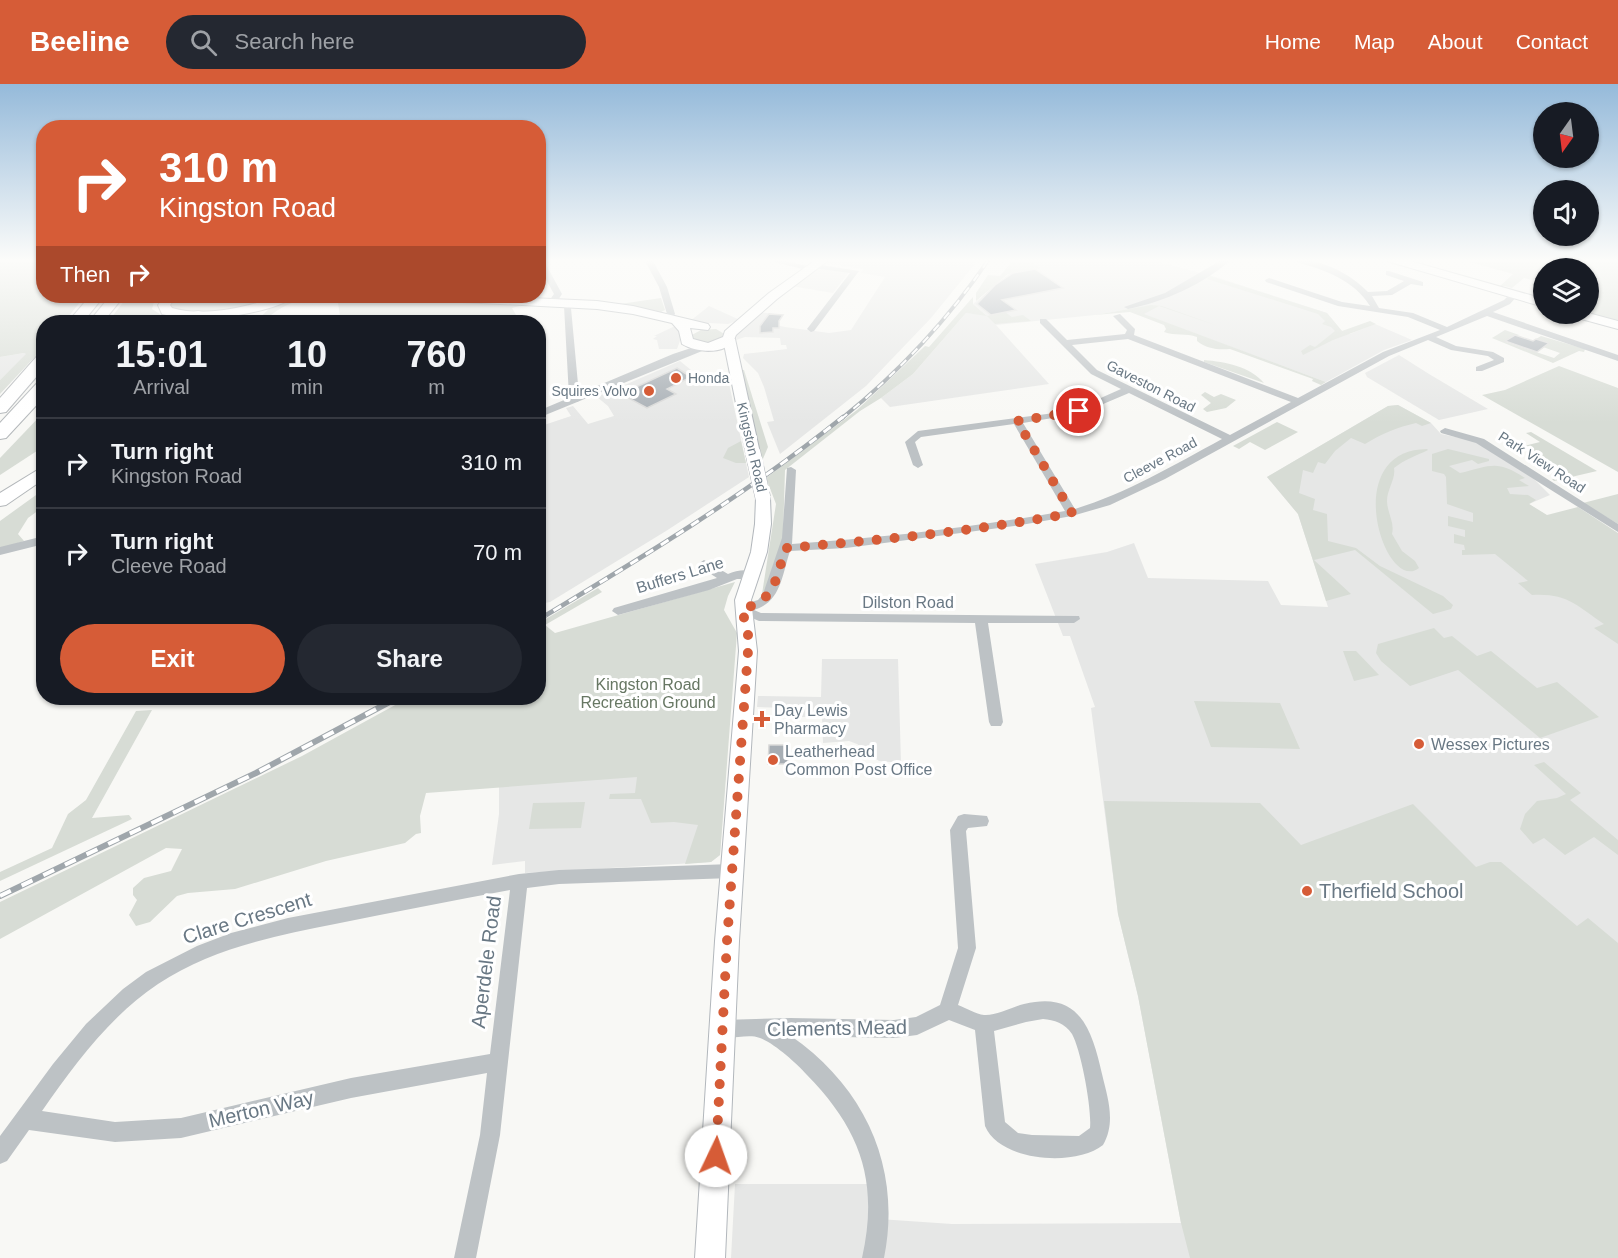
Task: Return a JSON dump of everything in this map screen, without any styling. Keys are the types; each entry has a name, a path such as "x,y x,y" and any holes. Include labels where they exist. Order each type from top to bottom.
{"highway":[{"path":"198,315 203,314"},
{"path":"0,408 36,367"},
{"path":"0,434 36,395"},
{"path":"0,449 36,411"}],"main road":[{"path":"179,314 208,315"},
{"path":"642,314 710,327 729,337"},
{"path":"708,347 729,337 752,314"},
{"path":"1599,320 1618,325"},
{"path":"672,321 687,338 731,355"},
{"path":"687,338 710,327 743,322"},
{"name":"Kingston Road","path":"710,1258 722,1029 748,651 748,635 742,609 760,541 763,498 729,337"},
{"path":"0,501 36,476"},
{"path":"0,514 36,490"}],"street":[{"path":"567,314 574,396 577,399"},
{"path":"671,314 672,321"},
{"path":"811,329 823,314"},
{"path":"1403,314 1448,330"},
{"name":"Cleeve Road","path":"786,548 846,544 1010,524 1072,513 1121,497 1386,354 1485,314"},
{"path":"1489,314 1618,358"},
{"path":"1117,316 1131,329 1128,336"},
{"name":"Gaveston Road","path":"1043,321 1094,372 1229,439"},
{"path":"1065,343 1128,336 1299,402"},
{"path":"677,356 687,338"},
{"path":"1430,338 1454,348 1490,354 1501,360 1479,369"},
{"path":"546,412 677,356 708,347"},
{"path":"918,465 910,442 918,434 1079,411 1127,390"},
{"path":"1017,421 1072,513"},
{"name":"Park View Road","path":"1445,431 1480,441 1618,529"},
{"name":"Kingston Road","path":"742,609 762,603 769,596 786,548 791,510 791,470"},
{"path":"0,551 36,542"},
{"path":"704,564 726,578"},
{"name":"Buffers Lane","path":"618,611 705,587 726,578 753,574"},
{"name":"Dilston Road","path":"742,609 759,617 1074,618"},
{"path":"981,619 996,722"},
{"path":"981,821 964,821 958,830 967,948 964,963 950,991 948,1011 984,1024 1038,1010 1054,1011 1066,1016 1077,1026 1083,1037 1102,1125 1097,1136 1081,1146 1022,1146 1002,1134 995,1126 984,1024"},
{"name":"Aperdele Road","path":"465,1258 490,1134 519,881 559,877 732,871"},
{"name":"Clare Crescent","path":"0,1154 80,1046 107,1016 130,994 182,960 219,946 283,927 384,905 519,881"},
{"name":"Clements Mead","path":"722,1029 797,1027 894,1029 917,1026 948,1011"},
{"path":"764,1029 798,1052 815,1069 858,1125 871,1152 876,1177 875,1250"},
{"name":"Merton Way","path":"24,1119 115,1132 159,1131 181,1128 399,1078 497,1062"}],"shaded area":[{"path":"699,314 726,314 740,320 728,324 689,322"},
{"path":"757,314 783,315 776,325 785,327 829,333 851,330 861,314 934,314 866,386 780,454 767,422 774,421 764,387 758,373 743,358 744,354 787,349 786,345 781,345 780,338 745,337 736,340 737,333"},
{"path":"965,314 986,315 985,314 1102,314 996,325 1049,384 890,407 881,398 913,374"},
{"path":"1142,314 1328,314 1342,331 1350,334 1375,324 1412,340 1384,350 1326,382"},
{"path":"675,326 681,329 682,335 677,349 659,349 657,340 653,339 657,336 654,336"},
{"path":"27,354 0,380 0,357"},
{"path":"1399,355 1488,409 1439,420 1367,377 1365,373"},
{"path":"680,361 697,375 727,374 749,477 666,531 546,603 546,424 571,416 566,408 573,406 588,424 614,416 608,406 597,397"},
{"name":"Therfield School","path":"1398,405 1431,423 1441,434 1475,441 1534,479 1550,495 1529,504 1618,561 1618,1258 731,1258 735,1184 877,1184 879,1219 952,1224 1181,1223 1138,996 1118,914 1091,708 1095,707 1070,636 1063,636 1035,564 1107,552 1134,543 1148,578 1268,581 1281,605 1328,607 1298,514 1267,477 1388,406"},
{"path":"822,659 898,659 901,763 879,761 857,744 849,741 823,743 822,717 791,717 791,708 757,707 758,696 821,697"},
{"path":"726,770 720,855 711,862 525,873 525,861 492,865 499,814 499,786"}],"green space":[{"path":"0,314 71,314 36,315 36,355 0,394 0,380 26,354 0,357"},
{"path":"159,314 161,315 113,315"},
{"path":"340,314 516,315 340,315"},
{"path":"958,314 965,314 913,374 860,411 785,470 783,537 765,595 762,594 776,504 766,478 857,410 925,346 929,347"},
{"path":"997,314 1008,314 1012,317 1023,315 1031,321 995,324 987,316"},
{"path":"1135,314 1144,314 1326,382 1321,385 1312,381 1313,379 1230,349 1209,347 1197,341 1197,337 1164,332 1166,329 1164,325"},
{"path":"1318,314 1328,314 1342,331 1370,321 1376,324 1333,340 1303,355 1301,351 1310,345 1315,347 1335,331 1322,324 1325,321"},
{"path":"1599,314 1618,314 1618,323 1599,317"},
{"path":"716,329 726,335 717,343 697,343 690,336 701,330"},
{"path":"1505,330 1519,335 1515,335 1506,342 1554,358 1560,353 1543,347 1548,343 1536,339 1541,336 1585,349 1584,352 1579,351 1553,363 1492,338"},
{"path":"1204,360 1244,369 1264,383 1204,362"},
{"path":"1559,366 1618,388 1618,472 1482,395 1505,390"},
{"path":"742,370 744,370 768,447 762,461"},
{"path":"1205,392 1214,397 1221,394 1236,400 1226,408 1207,412 1203,409 1211,403 1201,395"},
{"path":"1398,405 1431,423 1422,426 1416,423 1403,427 1365,444 1351,438 1335,451 1325,464 1318,462 1313,473 1303,470 1299,493 1315,499 1313,510 1327,514 1328,541 1356,548 1380,566 1443,596 1453,605 1451,609 1433,614 1355,550 1314,560 1351,594 1326,601 1298,514 1267,477 1388,406"},
{"path":"36,420 36,452 0,475 0,458"},
{"path":"1277,422 1298,432 1265,450 1250,442 1239,449 1233,446"},
{"path":"1531,432 1597,471 1554,481 1552,479 1570,474 1524,446 1540,442 1526,433"},
{"path":"741,441 746,463 736,463 723,458 728,448"},
{"path":"1427,449 1394,468 1394,476 1387,497 1392,534 1402,551 1415,561 1419,568 1406,571 1393,561 1383,542 1377,519 1376,494 1383,472 1400,456"},
{"path":"1448,449 1489,459 1489,461 1478,464 1472,460 1449,466 1460,473 1487,466 1507,468 1525,478 1519,480 1529,486 1507,488 1510,494 1528,495 1536,500 1529,504 1547,515 1578,507 1618,533 1618,644 1594,628 1604,624 1571,602 1554,596 1532,595 1518,583 1528,581 1495,554 1462,555 1462,550 1465,550 1464,545 1454,543 1454,534 1465,537 1465,530 1448,526 1448,516 1473,522 1473,513 1447,504 1446,477 1444,474 1432,471 1432,454"},
{"path":"1618,494 1618,524 1583,503"},
{"path":"36,495 36,512 28,518 18,534 24,541 0,549 0,521"},
{"name":"Kingston Road Recreation Ground","path":"735,582 724,610 737,633 720,855 711,862 685,864 698,825 674,822 651,823 641,799 609,799 610,794 635,793 637,777 426,793 420,816 421,833 416,834 405,843 326,861 235,889 177,896 150,922 136,926 129,915 137,900 133,895 133,888 144,878 171,871 182,849 166,848 0,939 0,902 302,756 395,705 546,705 546,626 555,633"},
{"name":"Kingston Road Recreation Ground","path":"598,588 602,592 546,624 546,619"},
{"path":"1434,628 1444,638 1452,636 1477,656 1491,651 1537,688 1557,682 1599,717 1540,738 1458,670 1410,686 1381,661 1376,653 1378,644"},
{"path":"1343,651 1356,651 1379,675 1354,681"},
{"path":"1194,701 1280,703 1300,749 1211,747"},
{"path":"152,710 92,818 129,815 132,819 0,881 0,872 52,848 68,814 86,800 136,711"},
{"path":"1544,762 1581,793 1570,800 1618,840 1618,855 1594,837 1565,855 1544,838 1533,844 1520,829 1525,814 1537,801 1566,794 1534,765"},
{"name":"Therfield School","path":"1104,801 1260,803 1301,845 1413,804 1476,867 1490,862 1501,862 1577,926 1588,918 1618,943 1618,1258 1190,1258 1181,1223 1138,996 1118,914"},
{"path":"585,802 581,828 529,829 533,803"}],"building":[{"path":"769,314 783,315 779,321 779,328 773,328 773,332 760,333 760,326"},
{"path":"1515,335 1549,343 1537,352 1505,341"},
{"name":"Squires Volvo","path":"677,368 691,377 667,389 676,394 647,408 621,394"},
{"path":"769,745 788,745 788,764 768,764"}],"railway":[{"path":"841,419 902,364 948,314"},
{"path":"546,615 732,498 843,417"},
{"path":"0,896 256,773 384,705"}],"place":[{"name":"Honda","path":"676,378"},
{"name":"Squires Volvo","path":"649,391"},
{"name":"Day Lewis Pharmacy","path":"762,719"},
{"name":"Wessex Pictures","path":"1419,744"},
{"name":"Leatherhead Common Post Office","path":"773,760"},
{"name":"Therfield School","path":"1307,891"}],"route":[{"path":"716,1156 727,941 748,651 748,635 742,609 762,603 769,596 786,548 846,544 1022,522 1072,513 1017,421 1062,416 1079,411"}]}
